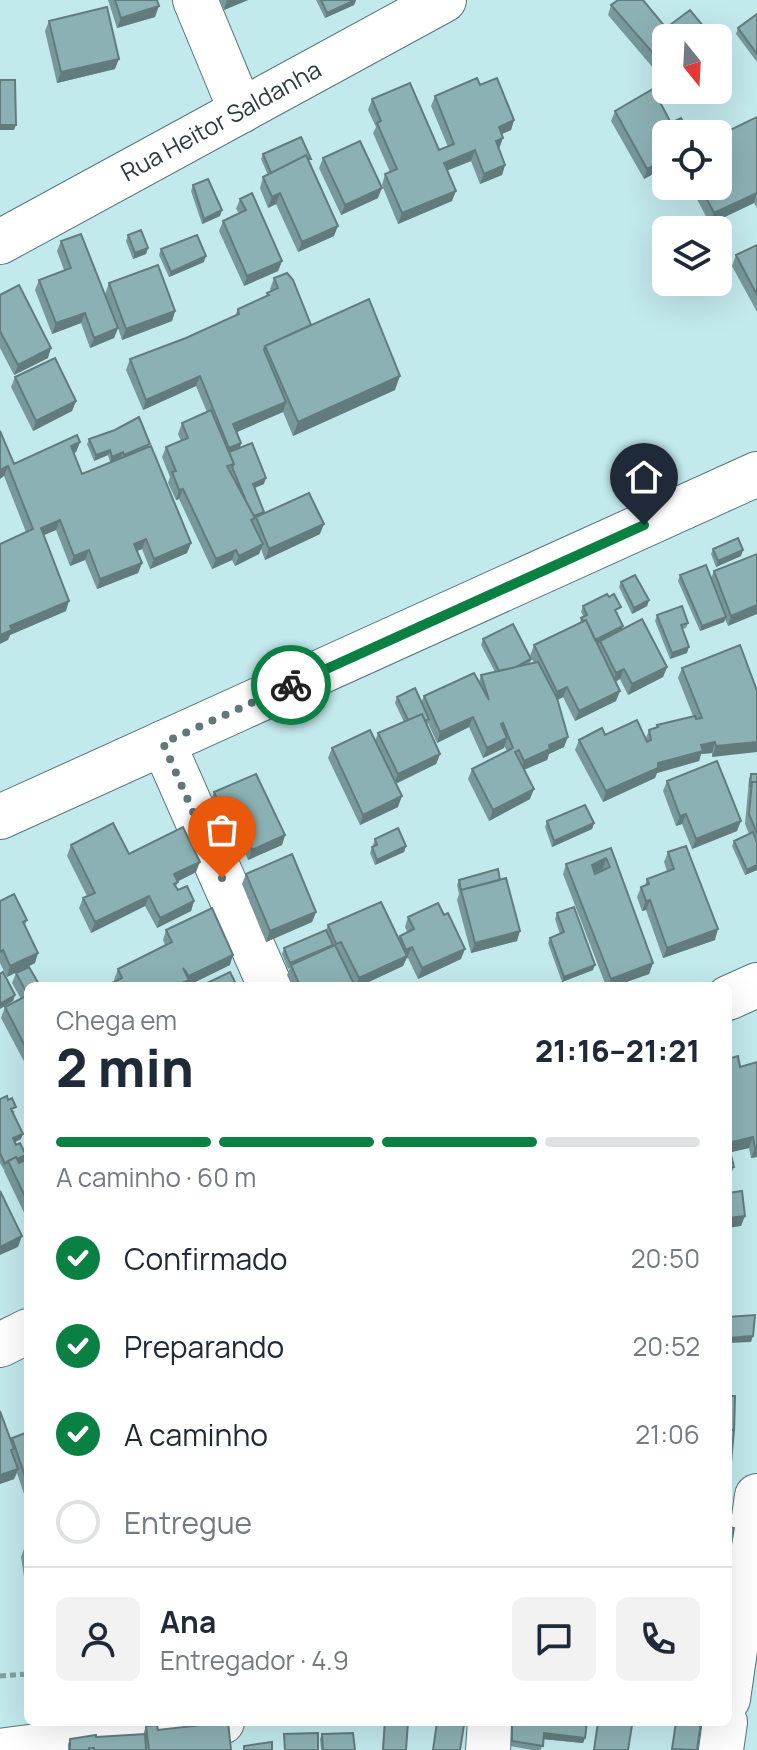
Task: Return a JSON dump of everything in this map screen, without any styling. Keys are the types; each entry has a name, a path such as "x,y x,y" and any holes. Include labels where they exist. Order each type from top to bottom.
{"street":[{"path":"195,0 241,111"},
{"name":"Rua Heitor Saldanha","path":"0,242 444,0"},
{"path":"0,817 757,474"},
{"path":"163,743 268,982"},
{"path":"732,996 757,985"},
{"path":"0,1345 24,1333"},
{"path":"732,1657 746,1510"},
{"path":"6,1750 191,1726"},
{"path":"488,1750 490,1726"},
{"path":"721,1750 724,1726"}],"path":[{"path":"0,1676 24,1674"}],"building":[{"path":"115,0 157,0 159,6 121,18"},
{"path":"321,0 355,0 327,13"},
{"path":"618,0 643,0 663,24 652,24 652,52 611,5"},
{"path":"107,7 119,59 61,72 49,21"},
{"path":"690,10 702,24 671,24"},
{"path":"757,14 757,54 738,28"},
{"path":"477,78 480,85 497,78 514,120 499,127 503,138 496,141 505,165 484,174 475,150 444,163 456,191 402,213 385,174 397,169 377,123 381,121 372,99 410,83 439,150 454,144 435,96"},
{"path":"0,80 15,80 16,125 0,125"},
{"path":"652,90 652,104 661,104 669,120 652,120 652,166 647,169 615,111"},
{"path":"757,117 757,193 714,213 707,200 732,200 732,129"},
{"path":"301,137 311,159 306,155 271,173 263,154"},
{"path":"360,141 382,188 345,205 323,158"},
{"path":"306,155 338,226 302,242 280,193 272,197 263,177"},
{"path":"208,179 222,210 204,219 193,185"},
{"path":"252,193 282,261 247,276 223,221 246,210 240,199"},
{"path":"141,230 148,248 135,253 128,235"},
{"path":"81,234 118,328 94,338 85,313 56,323 39,280 71,268 61,241"},
{"path":"197,235 206,256 171,272 161,249"},
{"path":"757,245 757,295 736,255"},
{"path":"158,265 175,311 126,329 109,283"},
{"path":"287,273 293,280 311,325 265,346 286,402 233,424 241,443 229,448 200,376 146,400 130,359 239,314 238,309 278,288 274,278"},
{"path":"19,285 51,348 18,365 0,331 0,295"},
{"path":"369,299 400,376 298,422 265,346"},
{"path":"55,358 76,401 36,421 15,377"},
{"path":"211,410 234,464 227,466 255,518 251,520 263,544 239,556 236,550 216,559 183,489 179,490 172,472 176,471 166,447 188,438 182,423"},
{"path":"139,417 150,444 124,455 123,452 112,457 110,450 96,455 89,439"},
{"path":"0,431 14,464 77,435 80,442 71,446 82,474 151,446 191,543 154,559 146,539 134,544 142,563 100,579 89,550 74,556 60,520 41,528 69,601 10,626 12,630 0,635 0,544 33,529 8,466 0,470"},
{"path":"252,443 266,478 253,484 264,512 254,516 232,467 234,464 229,452"},
{"path":"309,493 324,524 269,549 256,517"},
{"path":"738,538 743,550 718,561 713,549"},
{"path":"757,554 757,605 731,616 714,571"},
{"path":"706,565 726,617 702,626 680,575"},
{"path":"635,575 649,600 634,608 621,582"},
{"path":"607,594 609,597 614,594 621,607 615,610 623,626 595,640 586,620 581,618 587,615 583,606"},
{"path":"682,606 688,623 681,625 689,647 672,653 657,615"},
{"path":"642,619 667,667 632,684 624,669 616,673 600,641"},
{"path":"586,620 620,691 579,711 567,687 557,692 534,645"},
{"path":"513,624 531,659 499,671 483,639"},
{"path":"740,645 757,691 757,742 701,745 703,751 658,763 658,768 606,791 579,740 602,728 605,735 637,720 647,742 651,740 649,730 657,725 695,716 696,719 702,718 682,668"},
{"path":"538,662 557,698 568,737 524,761 519,750 515,752 534,789 493,810 472,769 513,748 503,723 507,738 487,748 473,717 440,732 424,696 474,673 489,700 481,675"},
{"path":"415,688 429,719 425,721 422,714 408,720 397,697"},
{"path":"422,714 440,754 398,774 378,733"},
{"path":"370,730 402,796 363,815 332,748"},
{"path":"717,761 741,821 696,839 686,814 680,816 667,781"},
{"path":"256,774 285,835 252,850 245,834 235,838 214,792"},
{"path":"751,774 757,774 757,782 752,782 750,787"},
{"path":"752,782 757,782 757,833 749,814"},
{"path":"585,805 594,823 554,841 547,821"},
{"path":"113,823 129,854 183,827 200,862 174,874 178,882 174,884 178,890 187,886 194,901 160,918 149,896 95,922 83,898 95,893 71,845"},
{"path":"398,828 406,846 377,860 372,847 377,845 375,839"},
{"path":"753,832 757,843 757,865 747,870 734,841"},
{"path":"686,846 718,929 667,948 650,900 646,901 641,887 649,884 647,879 674,869 668,852"},
{"path":"611,848 653,963 611,979 566,864","holes":["606,858 610,867 595,874 592,865"]},
{"path":"292,854 316,912 270,931 246,874"},
{"path":"498,869 500,880 461,890 459,880"},
{"path":"506,878 520,931 475,943 461,890"},
{"path":"14,894 38,953 10,966 3,950 0,952 0,901"},
{"path":"381,902 407,956 359,978 341,942 336,944 328,925"},
{"path":"438,903 444,915 448,913 465,949 422,968 412,947 406,950 400,936 414,929 408,917"},
{"path":"574,907 595,965 564,977 550,938 564,932 557,913"},
{"path":"212,908 233,955 189,976 183,968 189,980 185,982 114,982 122,978 118,969 172,942 166,930"},
{"path":"326,930 333,945 290,963 284,948"},
{"path":"335,945 353,982 298,982 291,965"},
{"path":"29,967 38,982 24,982 24,988 16,973"},
{"path":"3,972 15,995 0,1004 0,974"},
{"path":"230,972 235,982 209,982"},
{"path":"24,997 24,1044 5,1007"},
{"path":"738,1056 740,1067 757,1062 755,1148 753,1137 732,1142 732,1058"},
{"path":"7,1096 8,1100 12,1098 16,1107 11,1109 23,1134 13,1138 16,1145 20,1143 24,1156 5,1164 0,1153 0,1099"},
{"path":"16,1157 19,1163 24,1161 24,1195 8,1161"},
{"path":"0,1191 22,1236 0,1247"},
{"path":"742,1191 745,1216 732,1218 732,1192"},
{"path":"755,1315 753,1336 732,1338 732,1317"},
{"path":"732,1396 735,1396 732,1430"},
{"path":"0,1411 18,1469 0,1475"},
{"path":"24,1434 24,1473 12,1438"},
{"path":"146,1726 157,1726 158,1730 228,1726 231,1750 149,1750"},
{"path":"385,1726 408,1726 406,1750 383,1750"},
{"path":"436,1726 464,1726 460,1750 433,1750"},
{"path":"512,1726 586,1726 585,1738 544,1733 543,1746 512,1741"},
{"path":"597,1726 632,1726 628,1750 594,1750"},
{"path":"675,1726 700,1726 697,1750 672,1749"},
{"path":"318,1733 318,1750 285,1750 284,1734"},
{"path":"353,1733 355,1750 323,1750 322,1734"},
{"path":"145,1734 146,1750 70,1750 70,1739"},
{"path":"272,1742 272,1750 244,1750 244,1746"}],"way so far":[{"path":"222,878 163,743 291,685"}],"route":[{"path":"291,685 644,525"}]}
